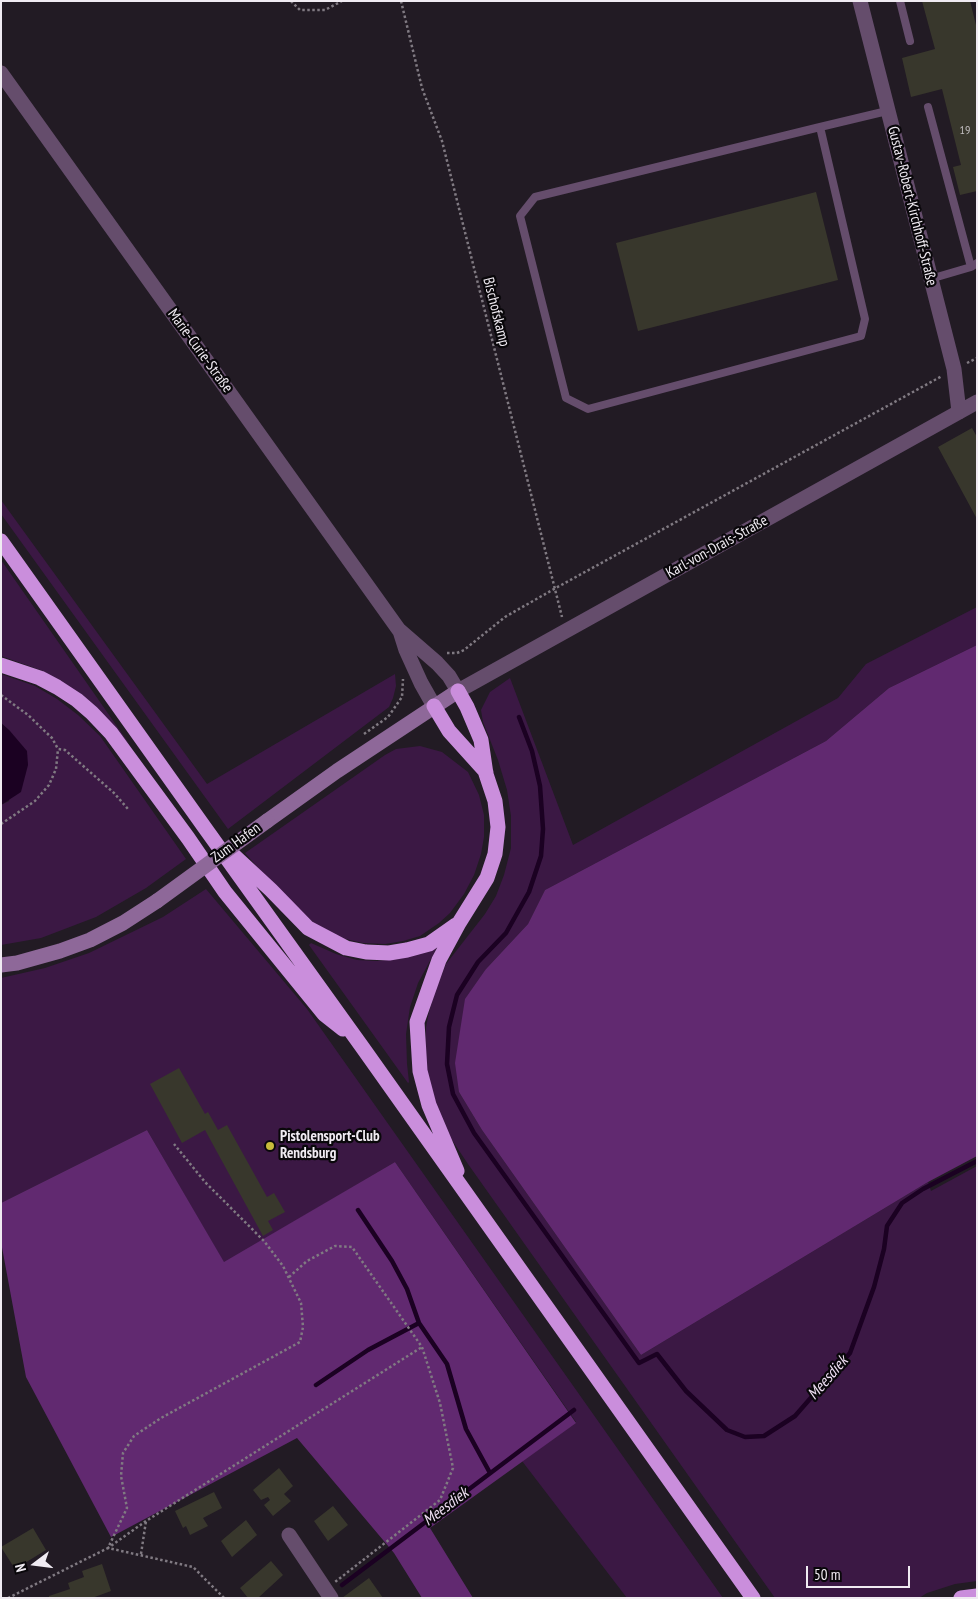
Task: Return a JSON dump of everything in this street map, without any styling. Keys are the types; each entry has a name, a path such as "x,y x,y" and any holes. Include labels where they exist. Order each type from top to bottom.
{"highway":[{"path":"1,541 358,1040 468,1198 753,1598"},
{"path":"1,665 40,678 57,687 77,700 98,720 117,742 231,900 324,1014 358,1040"},
{"path":"458,691 468,707 478,733 486,774 495,801 498,827 495,854 487,878 439,960 417,1022 420,1071 429,1105 468,1198"},
{"path":"434,706 449,730 486,774"},
{"path":"205,828 272,890 308,928 346,948 366,952 407,950 428,944 459,923"},
{"path":"735,1573 742,1598"},
{"path":"961,1598 977,1596"}],"main road":[{"name":"Zum Hafen","path":"1,965 17,963 60,951 90,940 123,923 336,771 458,691"}],"street":[{"name":"Gustav-Robert-Kirchhoff-Straße","path":"860,1 954,369 959,412"},
{"name":"Marie-Curie-Straße","path":"1,72 399,630 437,663 458,691"},
{"name":"Karl-von-Drais-Straße","path":"458,691 977,402"},
{"name":"Marie-Curie-Straße","path":"399,630 421,684 434,706"},
{"path":"289,1535 328,1594"}],"lane":[{"path":"900,1 910,41"},
{"path":"928,107 974,265 930,279"},
{"path":"820,128 865,319 861,336 588,410 566,398 520,216 535,197 887,111"}],"path":[{"path":"291,1 300,10 325,10 342,1"},
{"name":"Bischofskamp","path":"400,1 422,88 442,141 566,631"},
{"path":"445,652 451,654 464,650 505,617 954,369"},
{"path":"1,695 28,715 52,738 58,749 56,769 49,785 36,801 1,824"},
{"path":"58,749 65,750 114,793 128,809"},
{"path":"108,1548 127,1508 122,1476 123,1453 134,1436 161,1418 300,1342 303,1327 301,1303 283,1266 264,1241 205,1182 174,1144"},
{"path":"289,1277 307,1261 335,1246 352,1247 422,1347 440,1403 453,1468 440,1500 328,1594"},
{"path":"8,1598 108,1548 146,1521 422,1347"},
{"path":"141,1554 146,1521"},
{"path":"108,1548 193,1567 224,1598"}],"shaded area":[{"path":"1,500 207,784 395,674 396,686 389,707 228,829 1,514"},
{"path":"1,560 130,745 105,718 43,671 1,656"},
{"path":"977,607 977,645 889,688 826,741 545,890 528,924 486,969 459,1092 482,1130 641,1355 928,1182 931,1191 977,1166 977,1581 955,1584 927,1593 919,1598 775,1598 468,1164 450,1137 440,1117 427,1073 425,1049 429,1012 446,964 485,914 496,896 511,848 511,816 507,790 483,722 481,710 490,692 510,678 573,845 838,698 866,664"},
{"path":"977,645 977,1156 928,1182 641,1355 482,1130 459,1092 455,1063 465,999 486,969 528,924 545,890 826,741 889,688"},
{"path":"1,674 35,686 57,699 78,715 100,736 186,859 146,888 96,917 41,938 1,945 1,805 9,801 10,731 1,723"},
{"path":"1,723 27,751 28,765 21,792 1,805"},
{"path":"420,746 442,752 468,772 479,795 484,815 484,837 474,875 464,894 450,913 420,936 385,944 363,943 337,937 318,927 274,886 245,853 385,755 396,749"},
{"path":"206,889 307,1009 723,1598 627,1598 522,1461 576,1422 395,1162 224,1263 147,1130 1,1203 1,978 45,968 89,953 163,917"},
{"path":"311,943 336,954 357,960 377,961 399,959 424,952 435,946 437,948 418,983 410,1007 406,1034 408,1083 309,945"},
{"path":"147,1130 224,1262 395,1162 576,1423 430,1528 473,1598 422,1598 394,1553 297,1438 111,1537 26,1377 1,1242 1,1203"}],"building":[{"path":"922,1 970,1 977,29 977,191 960,195 953,167 961,165 942,89 911,97 902,58 935,49"},
{"path":"816,192 838,280 638,331 616,243"},
{"path":"972,428 977,437 977,519 938,447"},
{"path":"179,1068 205,1114 208,1112 218,1130 227,1125 267,1197 274,1193 285,1212 268,1221 273,1230 263,1236 205,1130 182,1143 150,1084"},
{"path":"279,1468 293,1486 284,1494 291,1501 273,1516 264,1505 270,1500 268,1497 261,1500 253,1490"},
{"path":"214,1492 222,1508 203,1518 208,1526 190,1535 186,1526 183,1528 175,1511"},
{"path":"333,1506 348,1525 328,1541 314,1521"},
{"path":"246,1520 257,1535 232,1557 221,1541"},
{"path":"33,1528 46,1550 15,1569 1,1547"},
{"path":"271,1561 283,1575 258,1598 248,1598 240,1588"},
{"path":"102,1564 111,1591 92,1598 49,1598 49,1596 70,1589 68,1583 84,1577 82,1571"},
{"path":"369,1578 383,1598 342,1598"}],"waterway":[{"path":"519,717 532,751 540,786 543,829 541,856 529,892 506,933 478,962 457,995 449,1027 447,1064 453,1094 474,1133 639,1363 657,1354 686,1391 727,1430 745,1437 764,1436 795,1416 850,1353 874,1287 884,1249 887,1226 902,1203 923,1189 977,1161"},
{"path":"358,1210 392,1261 407,1289 419,1323"},
{"path":"316,1385 368,1350 419,1323 447,1364 466,1429 490,1473"},
{"name":"Meesdiek","path":"342,1585 574,1410"}],"place":[{"name":"Pistolensport-Club Rendsburg","path":"270,1146"}]}
